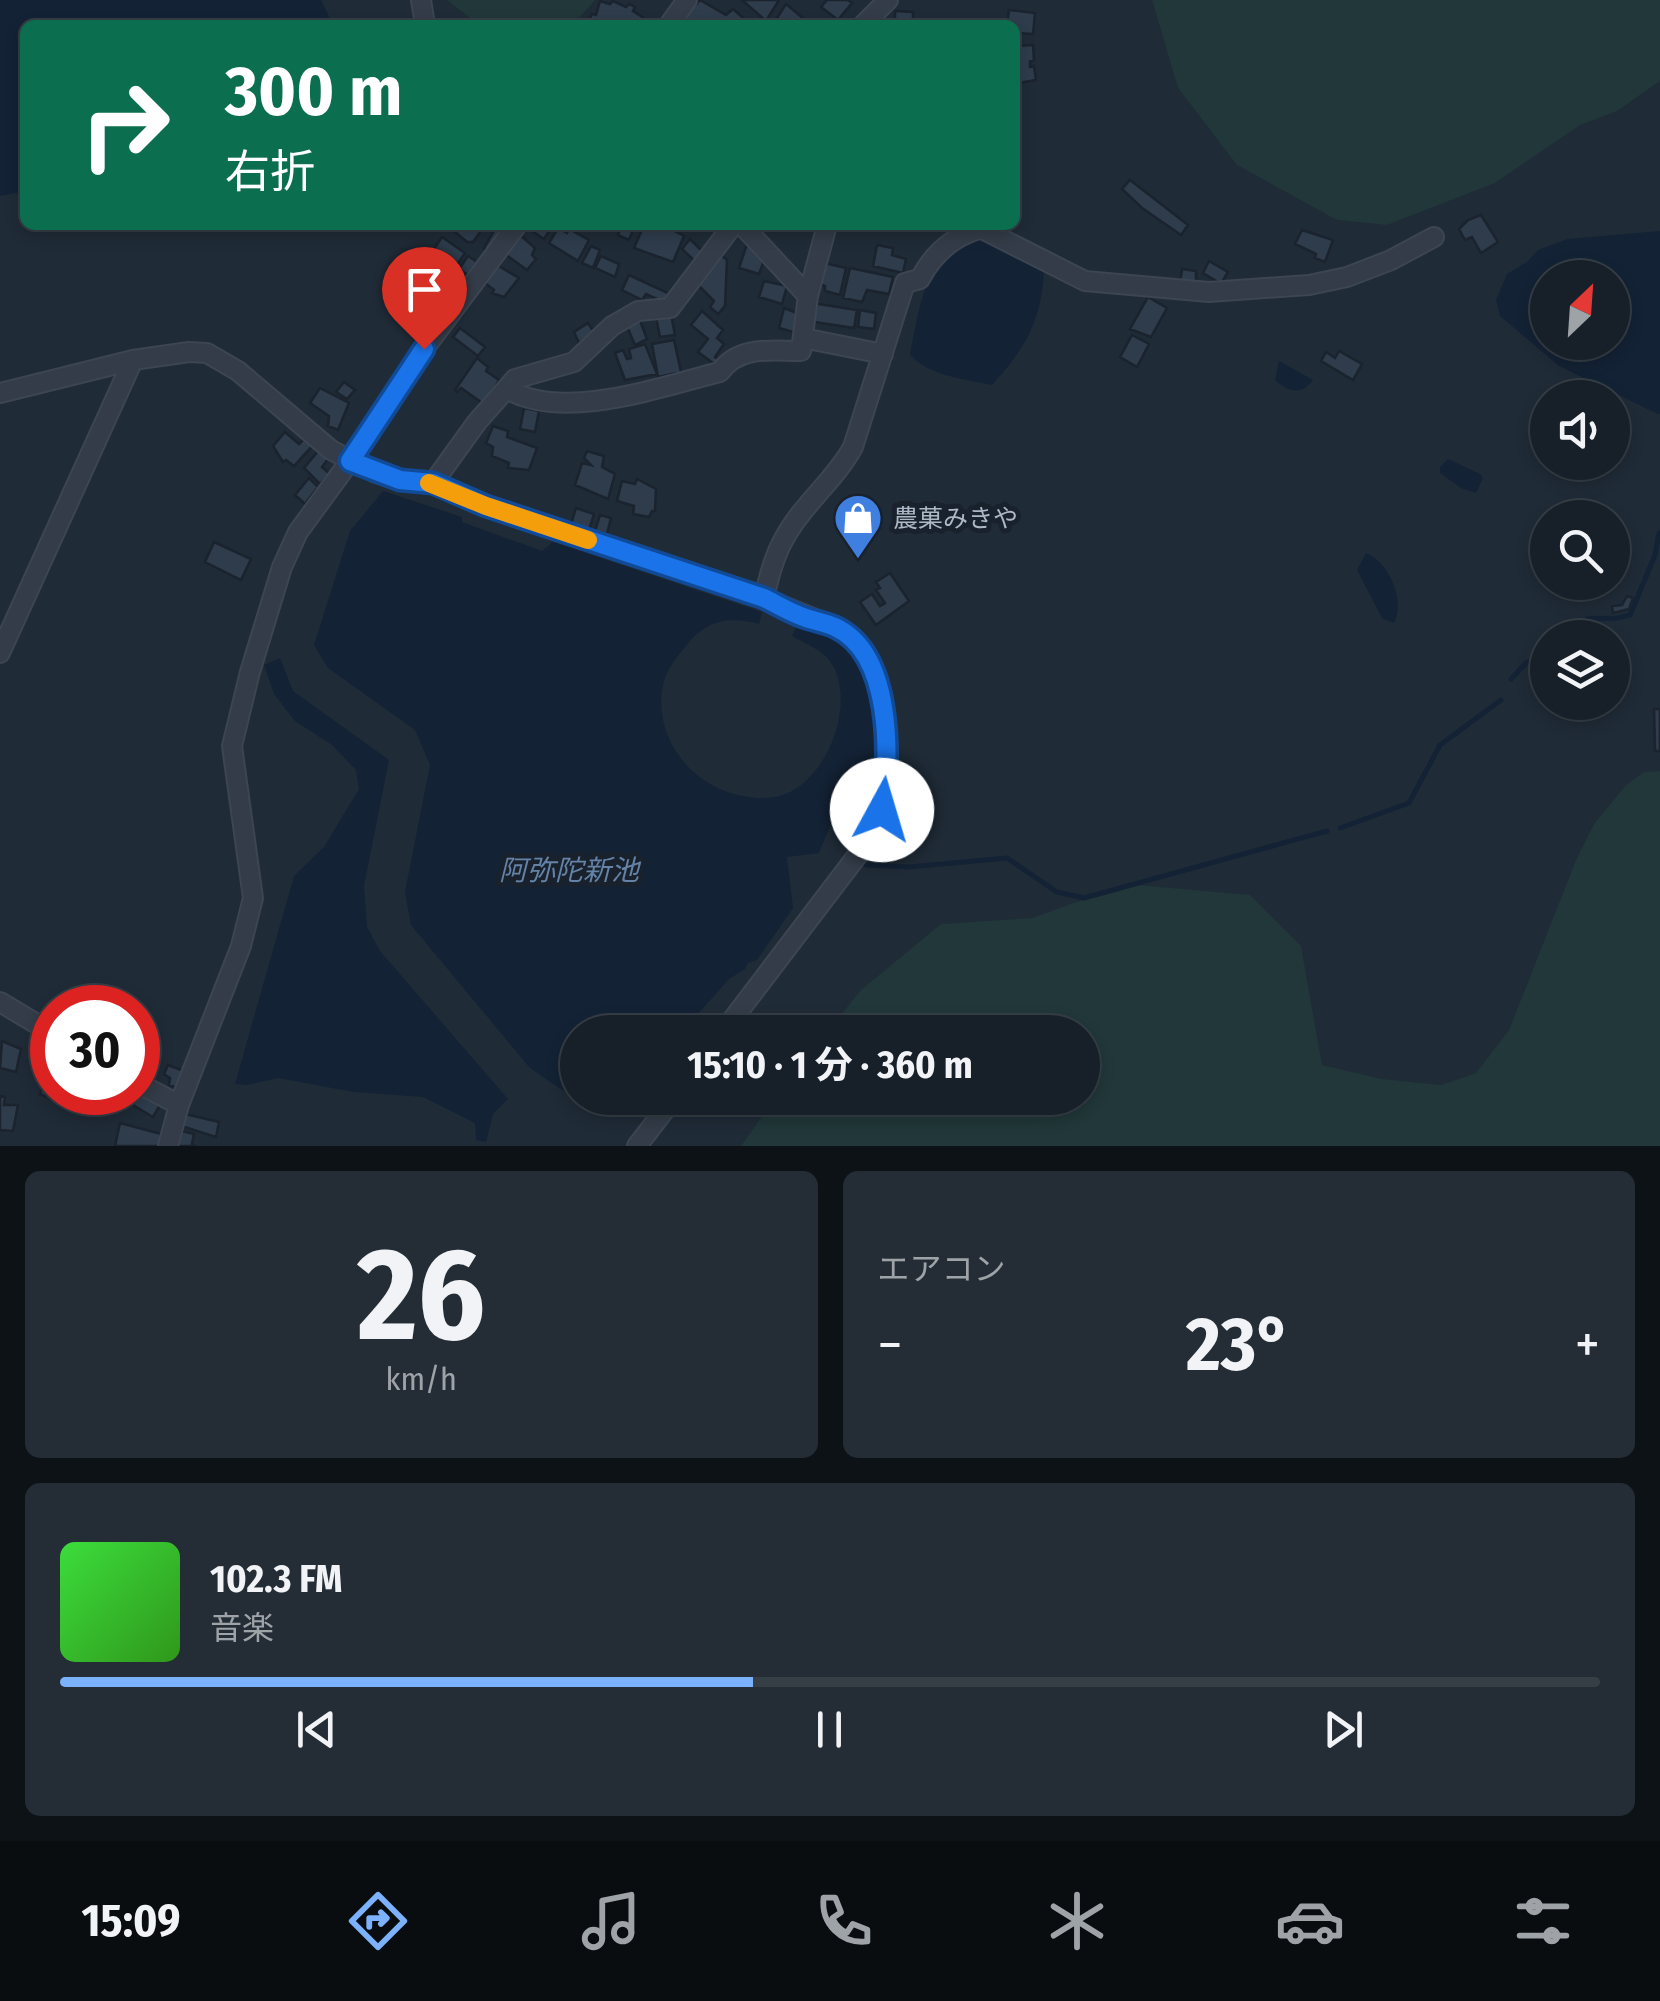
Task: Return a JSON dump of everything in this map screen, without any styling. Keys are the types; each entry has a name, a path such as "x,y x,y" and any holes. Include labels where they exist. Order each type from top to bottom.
{"street":[{"path":"868,20 888,0"},
{"path":"168,1146 179,1105 241,946 253,898 232,746 250,672 292,542 424,349 513,230"},
{"path":"433,483 515,380 574,362 612,326 638,311 670,308 730,230"},
{"path":"747,230 808,296"},
{"path":"506,390 521,398 566,404 616,399 720,372 728,361 753,350 801,351 808,296 827,230"},
{"path":"764,598 772,562 786,534 843,465 853,447 904,283 920,279 944,248 970,230"},
{"path":"982,230 1084,281 1209,292 1309,285 1347,277 1434,237"},
{"path":"803,338 883,354"},
{"path":"0,392 133,360 207,353 223,360 331,450 350,461 400,480 433,483 486,506 764,598 837,628 859,644 874,670 882,703 888,772 882,810 866,844 736,1015"},
{"path":"0,653 133,360"},
{"path":"0,1002 30,1020"},
{"path":"160,1094 179,1105"},
{"path":"637,1146 661,1115"}],"green space":[{"path":"447,0 595,0 580,17 566,20 473,20"},
{"path":"1152,0 1660,0 1660,81 1617,111 1580,125 1495,183 1387,225 1337,220 1237,165 1178,88"},
{"path":"1660,771 1660,1146 741,1146 763,1115 1100,1115 1100,1015 841,1015 861,990 941,924 1032,918 1127,884 1250,895 1301,946 1322,1065 1382,1079 1441,1085 1476,1073 1509,1030 1594,824 1626,785 1644,772"}],"water":[{"path":"0,0 321,0 331,20 20,20 20,192 0,196"},
{"path":"1660,231 1660,414 1630,400 1630,380 1588,380 1552,360 1630,360 1630,260 1530,260 1530,341 1500,316 1496,300 1507,274 1538,250 1568,239"},
{"path":"974,238 1003,247 1044,269 1040,304 1030,333 992,385 936,372 910,354 921,302 934,270 957,246"},
{"path":"1279,361 1313,380 1300,390 1285,387 1275,380"},
{"path":"1448,459 1480,474 1483,478 1476,493 1440,473"},
{"name":"阿弥陀新池","path":"383,491 462,517 462,522 542,551 553,542 762,612 759,624 737,620 718,622 701,630 675,660 663,685 664,724 680,757 708,783 743,796 774,797 801,785 823,761 837,728 841,692 837,676 827,657 792,636 798,623 831,637 856,658 868,693 876,755 875,786 867,808 832,821 819,853 787,857 793,908 757,960 729,979 697,1015 560,1015 560,1089 530,1068 411,925 405,892 430,765 415,730 328,668 314,645 350,531"},
{"path":"1366,553 1382,565 1393,583 1398,604 1394,623 1382,618 1357,570"},
{"path":"280,658 293,691 389,760 364,886 367,927 380,951 508,1099 493,1114 486,1142 476,1140 475,1123 423,1097 354,1092 278,1078 235,1084 294,876 324,847 359,789 356,770 332,745 295,721 274,694 264,665"}],"building":[{"path":"700,0 726,15 733,9 745,20 688,20 685,17"},
{"path":"742,0 779,0 765,20"},
{"path":"827,0 852,3 838,20 821,7"},
{"path":"600,1 613,1 635,7 633,11 647,20 589,20 592,14 596,15"},
{"path":"786,4 804,19 783,20 777,18"},
{"path":"1009,10 1035,13 1033,34 1020,33 1020,20 1008,20"},
{"path":"895,11 913,12 913,20 895,20"},
{"path":"1033,45 1034,60 1030,67 1034,66 1036,80 1020,83 1020,46"},
{"path":"1130,180 1188,225 1181,235 1122,189"},
{"path":"1481,215 1498,242 1481,253 1472,237 1465,240 1459,229"},
{"path":"453,230 481,230 473,242 467,242"},
{"path":"503,230 488,251 484,248 494,231"},
{"path":"530,230 550,230 544,239"},
{"path":"557,230 571,230 589,240 578,261 549,243"},
{"path":"620,230 633,230 629,240 618,235"},
{"path":"642,230 673,230 684,236 673,262 634,248"},
{"path":"1302,230 1333,240 1325,262 1295,244"},
{"path":"519,234 535,248 532,255 536,259 527,270 505,254"},
{"path":"442,237 465,253 452,272 429,256"},
{"path":"749,238 765,258 759,274 739,268"},
{"path":"690,239 707,256 698,264 682,249"},
{"path":"877,245 893,248 892,255 906,259 903,273 873,266"},
{"path":"591,246 600,250 593,268 582,263"},
{"path":"721,255 727,260 725,306 718,314 710,307 714,301 695,282"},
{"path":"468,256 477,262 468,275 459,269"},
{"path":"601,256 619,264 615,277 595,268"},
{"path":"1209,261 1228,272 1221,284 1203,273"},
{"path":"820,262 846,268 840,295 825,291 825,286 816,283"},
{"path":"497,265 519,278 504,297 492,293 494,290 484,282"},
{"path":"850,268 893,277 889,294 867,290 862,302 843,298"},
{"path":"1182,269 1196,271 1196,286 1180,284"},
{"path":"629,275 670,294 666,303 646,294 642,300 622,290"},
{"path":"764,281 787,286 782,304 759,297"},
{"path":"1148,297 1167,308 1151,337 1130,329"},
{"path":"812,303 857,310 854,328 808,321"},
{"path":"784,308 797,313 797,333 779,328"},
{"path":"860,310 876,313 874,329 858,327"},
{"path":"702,311 723,330 717,338 724,344 715,357 721,361 717,366 698,352 708,339 691,325"},
{"path":"671,314 675,335 660,337 656,317"},
{"path":"639,318 647,339 635,345 626,324"},
{"path":"588,323 594,332 579,343 574,332"},
{"path":"460,328 485,347 478,356 453,337"},
{"path":"1132,335 1149,344 1137,367 1120,357"},
{"path":"674,340 681,372 658,377 652,344"},
{"path":"645,344 657,374 625,380 615,353 623,350 627,359 631,358 629,349"},
{"path":"1339,351 1362,364 1353,380 1321,361 1326,352 1335,358"},
{"path":"477,358 499,380 485,405 461,388 455,390"},
{"path":"344,382 355,390 347,399 336,392"},
{"path":"320,388 349,403 338,430 328,426 329,416 310,403"},
{"path":"524,408 539,411 535,432 520,429"},
{"path":"493,426 508,431 507,437 537,448 529,470 508,468 509,463 492,456 493,447 486,443"},
{"path":"285,432 299,444 306,437 314,444 294,466 283,462 273,446"},
{"path":"319,450 328,459 322,467 330,474 320,484 304,468"},
{"path":"587,451 604,456 602,467 615,474 608,499 575,485 582,463 591,465 584,458"},
{"path":"309,478 318,487 305,504 295,495"},
{"path":"637,479 656,489 655,511 649,517 633,514 634,506 617,501 622,481 635,484"},
{"path":"576,508 594,514 589,530 571,524"},
{"path":"600,515 611,518 607,534 595,531"},
{"path":"214,542 251,559 241,580 205,562"},
{"path":"890,573 909,601 876,625 860,602 872,594 880,606 885,603 876,590 880,588 876,582"},
{"path":"1633,598 1629,609 1613,613 1612,606"},
{"path":"1654,709 1660,709 1660,751 1655,751"},
{"path":"2,1041 21,1049 16,1072 0,1068"},
{"path":"168,1065 184,1071 178,1088 169,1085 170,1078 164,1074"},
{"path":"0,1096 5,1097 4,1105 18,1105 13,1131 0,1130"},
{"path":"181,1113 219,1122 216,1137 178,1125"},
{"path":"120,1123 165,1135 162,1146 115,1146"},
{"path":"178,1130 194,1134 195,1146 175,1146"}],"waterway":[{"path":"1586,620 1630,615 1655,555 1659,533"},
{"path":"1511,679 1530,662"},
{"path":"1340,828 1409,803 1440,745 1501,700"},
{"path":"866,865 909,867 1007,858 1057,892 1084,898 1327,831"}],"slow traffic":[{"path":"429,483 588,540"}],"place":[{"name":"農菓みきや","path":"858,560"}],"route":[{"path":"424,349 350,461 400,480 433,483 486,506 764,598 837,628 859,644 874,670 882,703 888,772 882,810"}]}
